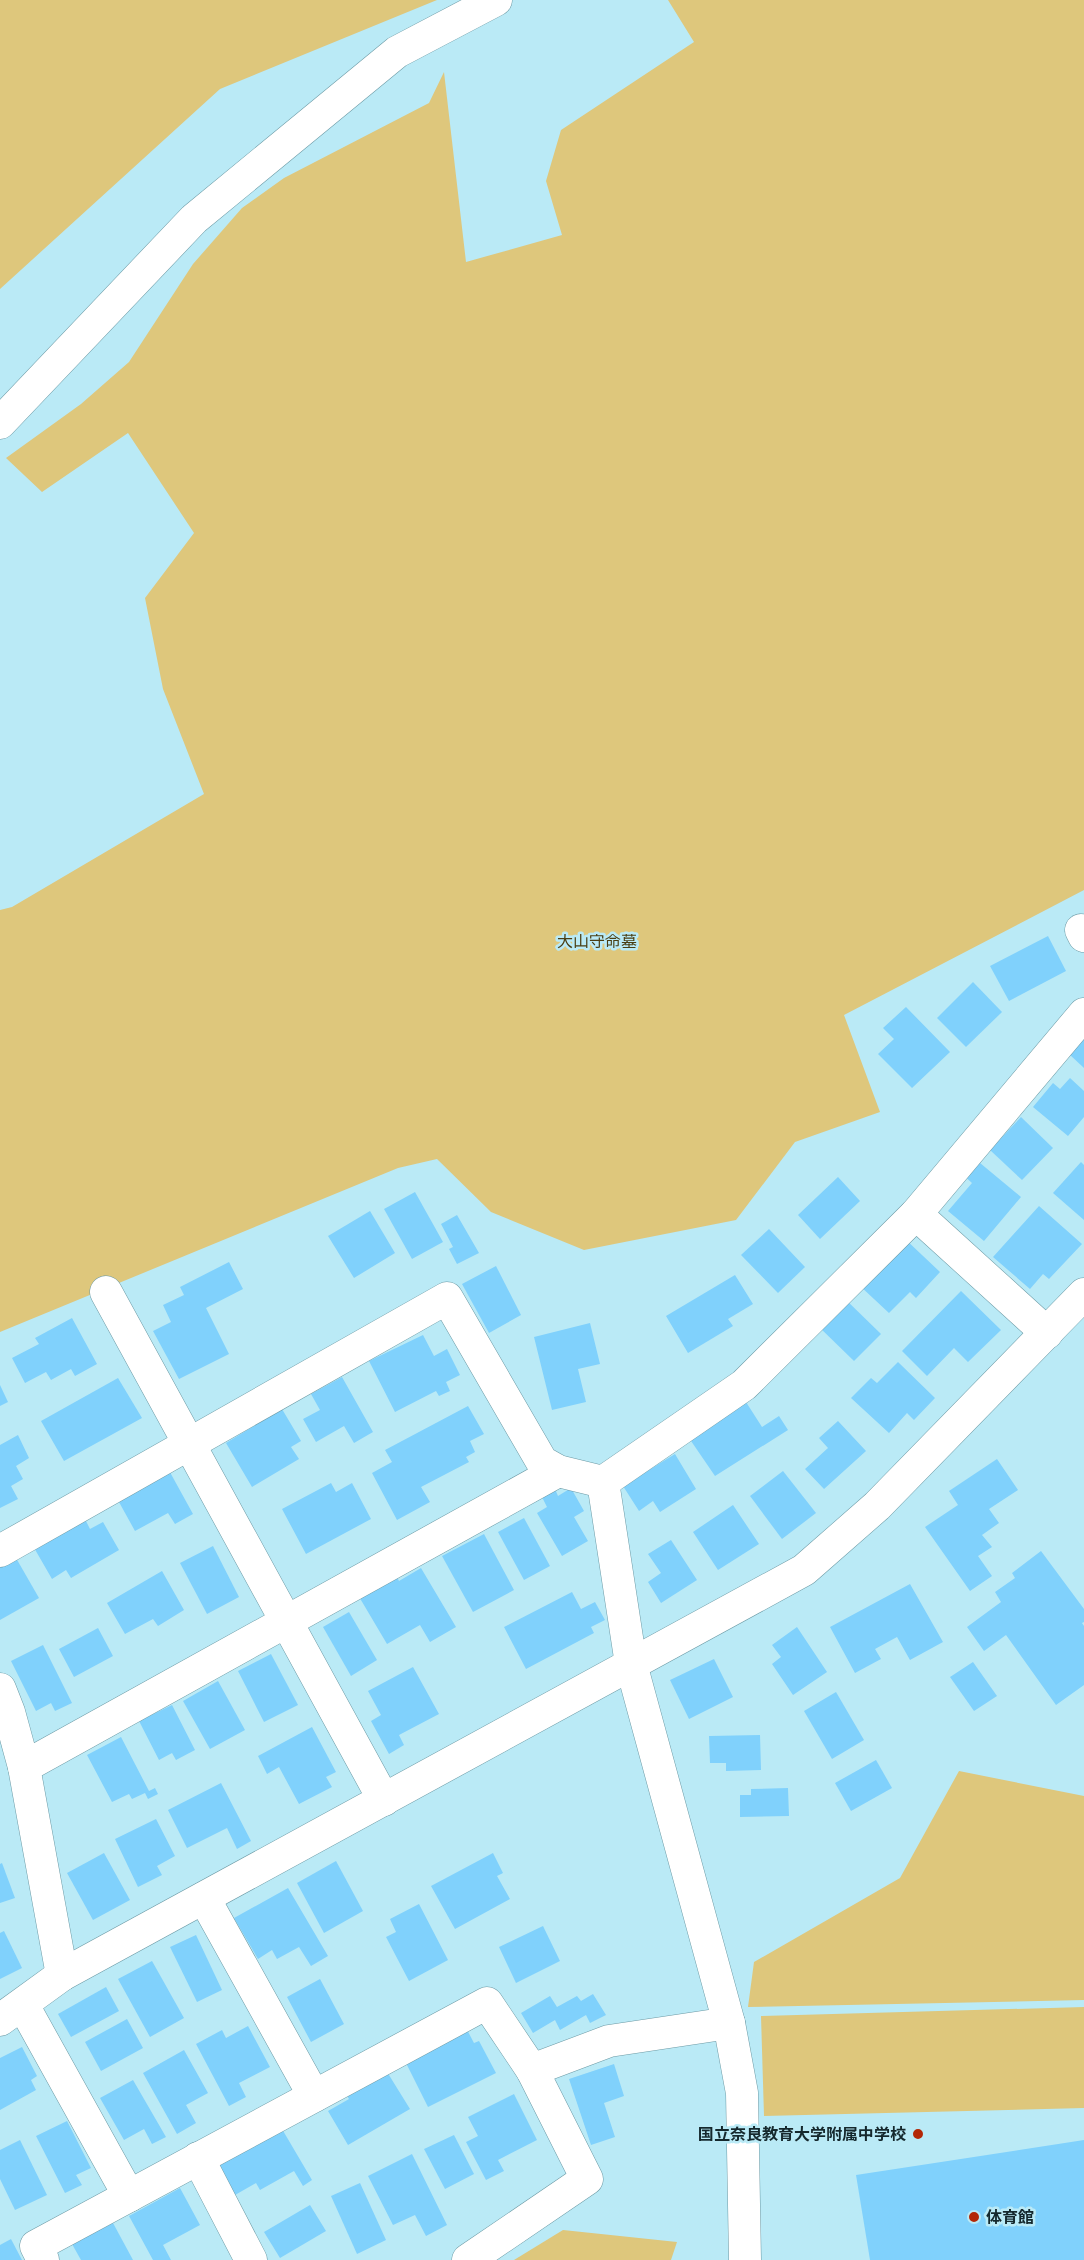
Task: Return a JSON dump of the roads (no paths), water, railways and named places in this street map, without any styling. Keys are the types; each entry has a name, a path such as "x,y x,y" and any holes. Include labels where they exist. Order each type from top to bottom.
{"street":[{"path":"0,423 194,219 397,52 496,0"},
{"path":"0,1551 447,1298 542,1462 558,1471 603,1482 744,1385 916,1214 1084,1014"},
{"path":"916,1214 1047,1333"},
{"path":"106,1292 384,1800"},
{"path":"129,2196 12,2013 62,1975 804,1570 877,1506 1084,1294"},
{"path":"24,1767 558,1471"},
{"path":"603,1482 631,1664 729,2023 741,2093 745,2260"},
{"path":"0,1689 9,1712 24,1767 62,1975"},
{"path":"204,1898 314,2096"},
{"path":"43,2260 36,2246 487,2002 532,2070 587,2179 468,2260"},
{"path":"532,2070 609,2041 729,2023"},
{"path":"198,2158 250,2260"}],"place":[{"name":"国立奈良教育大学附属中学校","path":"918,2134"},
{"name":"体育館","path":"974,2217"}],"park label":[{"name":"大山守命墓","path":"597,941"}]}
